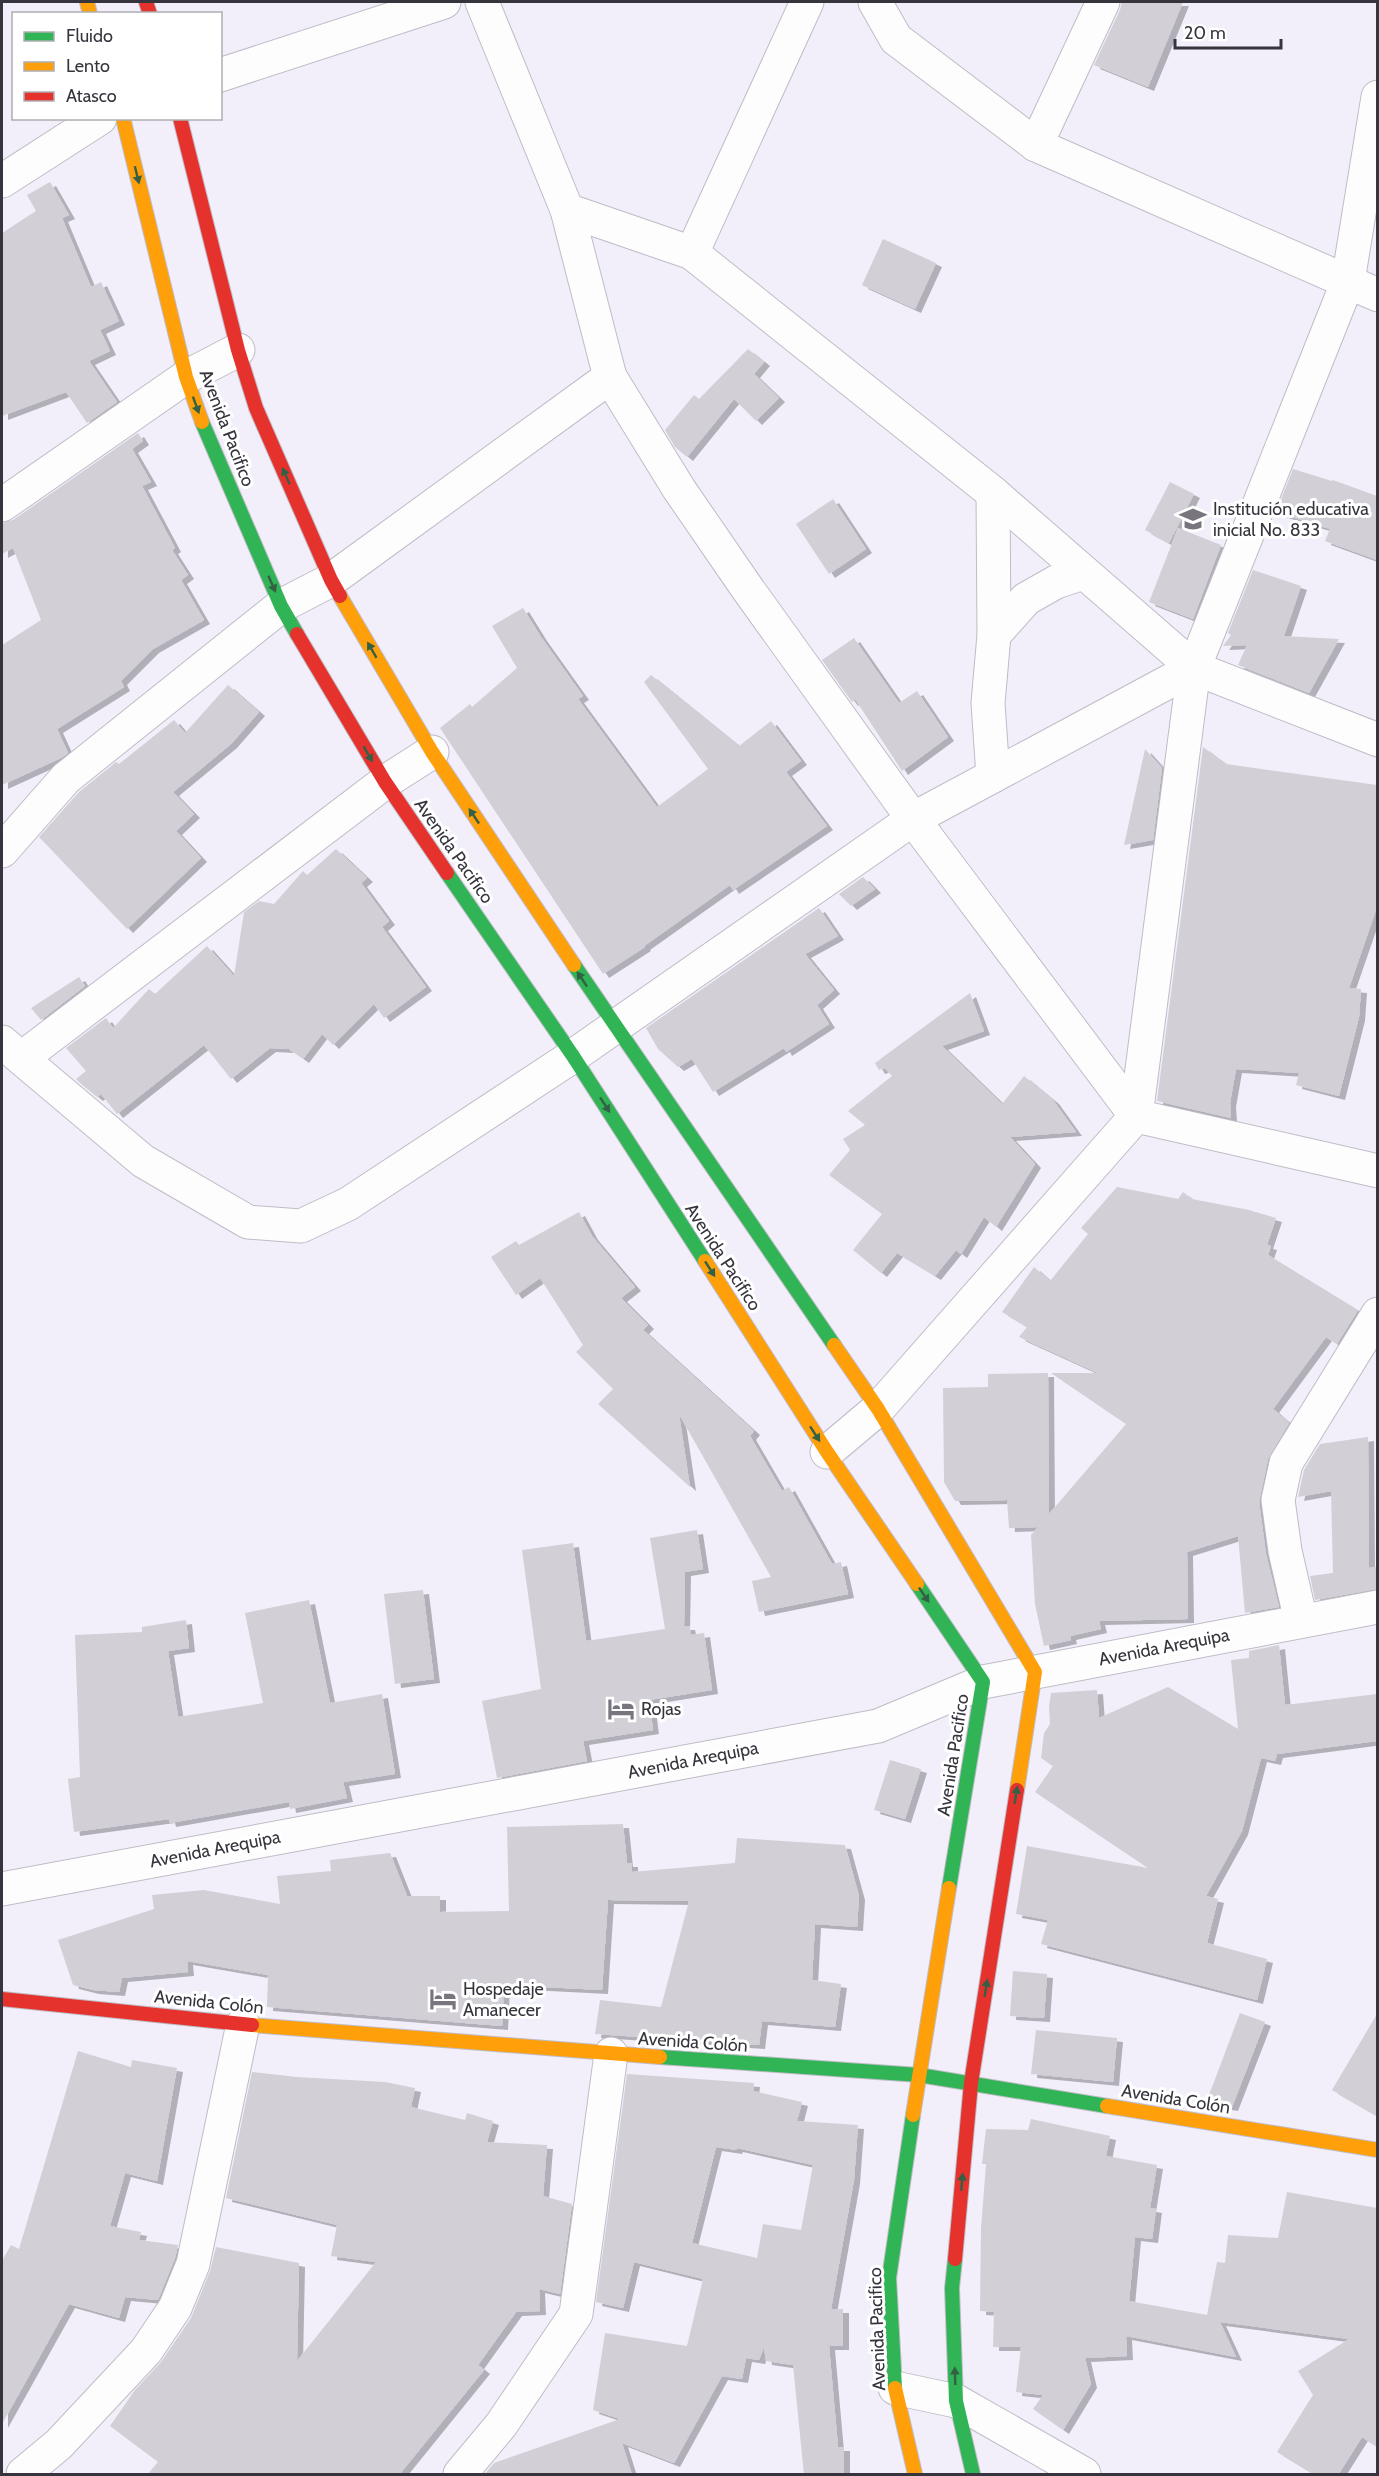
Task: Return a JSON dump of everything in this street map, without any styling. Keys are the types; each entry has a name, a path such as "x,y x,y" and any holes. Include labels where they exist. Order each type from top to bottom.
{"main road":[{"name":"Avenida Pacifico","path":"123,120 186,377 204,428 281,606 385,782 573,1056 827,1452 983,1682 919,2075 889,2278 895,2388 915,2475"},
{"name":"Avenida Pacifico","path":"180,120 237,350 256,408 331,580 432,753 615,1027 878,1409 1035,1672"},
{"path":"973,2475 956,2401 952,2288 971,2083 1035,1672"},
{"name":"Avenida Colón","path":"2,1999 243,2024 611,2054 919,2075 1377,2150"}],"street":[{"path":"222,74 444,2"},
{"path":"482,2 567,210 610,377 679,489 747,588 913,819 1136,1116 1377,1171"},
{"path":"692,253 807,2"},
{"path":"875,2 896,39 1036,145 1348,281 1377,296"},
{"path":"1036,145 1103,2"},
{"path":"827,1452 878,1409 1136,1116 1194,668 1348,281 1377,97"},
{"path":"2,181 97,120"},
{"path":"567,210 692,253 993,493 1194,668 1377,741"},
{"path":"2,505 186,377 237,350"},
{"path":"2,851 66,778 281,606 331,580 610,377"},
{"path":"993,493 994,635 988,703 993,776"},
{"path":"994,635 1026,599 1056,582 1083,573"},
{"path":"432,753 385,782 12,1050 144,1161 248,1222 301,1226 348,1204 573,1056 913,819 1194,668"},
{"path":"1301,1621 1284,1551 1278,1500 1286,1463 1377,1314"},
{"name":"Avenida Arequipa","path":"2,1889 878,1726 983,1682 1377,1607"},
{"path":"23,2475 59,2444 146,2351 175,2308 193,2264 243,2024"},
{"path":"460,2475 501,2425 576,2314 611,2054"},
{"path":"895,2388 956,2401 1084,2475"}],"building":[{"path":"1122,2 1183,2 1148,87 1094,65"},
{"path":"50,182 69,215 62,218 91,287 101,282 119,321 100,330 110,351 89,361 117,402 87,423 66,392 2,416 2,233 36,211 27,195"},
{"path":"883,239 936,263 915,309 862,285"},
{"path":"748,349 764,362 754,374 779,398 756,421 734,399 687,457 675,447 665,430 694,395 699,399"},
{"path":"138,433 143,441 132,449 151,482 142,486 175,548 172,550 188,575 181,580 204,620 153,649 121,681 124,687 57,729 68,753 2,785 2,645 41,620 13,548 2,554 2,523 13,520"},
{"path":"1293,469 1377,496 1377,560 1325,541 1330,529 1276,512"},
{"path":"1170,482 1194,494 1169,543 1145,530"},
{"path":"833,499 866,549 829,574 796,524"},
{"path":"1178,528 1221,545 1193,619 1149,602"},
{"path":"1253,570 1301,586 1284,636 1339,639 1309,693 1238,665 1247,645 1223,646 1231,635 1228,633"},
{"path":"523,608 583,696 578,699 657,807 708,769 644,682 651,675 739,746 771,721 801,761 786,772 827,826 733,890 730,885 645,947 603,974 440,728 470,704 472,707 517,668 492,626"},
{"path":"854,638 899,703 917,691 948,737 902,771 855,699 852,702 822,660"},
{"path":"228,685 259,712 231,744 173,792 194,814 176,831 201,858 127,929 39,837 79,792 116,762 119,764 174,720 185,733"},
{"path":"1203,747 1226,764 1377,785 1377,907 1349,988 1361,989 1359,1017 1339,1096 1296,1085 1299,1073 1236,1069 1230,1103 1231,1118 1157,1101"},
{"path":"1145,749 1162,768 1153,840 1124,845"},
{"path":"336,849 367,878 361,883 389,921 382,927 426,987 384,1018 374,1004 333,1045 322,1034 303,1059 289,1049 270,1048 231,1079 204,1045 117,1114 101,1094 97,1097 76,1079 86,1071 66,1048 106,1018 113,1028 149,989 155,994 207,946 234,976 244,912 259,901 274,904 303,871 307,875"},
{"path":"863,877 875,889 851,906 839,894"},
{"path":"819,908 838,936 805,954 834,990 817,1005 829,1024 786,1052 784,1048 713,1092 692,1059 678,1067 658,1049 646,1028"},
{"path":"79,977 85,986 41,1020 31,1008"},
{"path":"970,993 984,1031 942,1046 1002,1104 1024,1076 1053,1100 1076,1132 1010,1137 1035,1164 996,1227 984,1217 961,1254 956,1250 935,1276 897,1253 881,1273 853,1250 882,1214 829,1175 850,1150 843,1139 865,1125 848,1111 892,1076 885,1068 879,1070 875,1063"},
{"path":"1117,1187 1178,1199 1183,1192 1192,1199 1249,1210 1276,1218 1267,1245 1271,1246 1268,1255 1358,1310 1337,1344 1326,1337 1273,1409 1289,1423 1268,1459 1259,1502 1266,1554 1279,1607 1245,1613 1238,1536 1187,1552 1188,1619 1099,1621 1101,1629 1070,1636 1071,1640 1044,1646 1035,1604 1031,1535 1038,1527 1009,1528 1007,1500 955,1501 944,1482 943,1388 988,1387 988,1374 1048,1373 1049,1514 1126,1424 1051,1373 1098,1373 1019,1337 1027,1327 1002,1312 1034,1267 1050,1281 1088,1234 1081,1228"},
{"path":"579,1212 592,1236 635,1287 621,1298 648,1325 643,1330 754,1431 750,1436 782,1491 789,1487 832,1564 841,1562 848,1594 759,1612 752,1581 771,1577 679,1414 690,1487 598,1404 613,1389 576,1352 583,1345 540,1278 516,1295 491,1257 516,1241 519,1245"},
{"path":"1368,1437 1369,1568 1377,1567 1377,1589 1315,1600 1310,1576 1333,1573 1331,1491 1298,1497 1304,1470 1320,1444"},
{"path":"697,1530 703,1569 685,1572 684,1626 689,1626 691,1635 704,1633 712,1690 649,1700 653,1730 583,1741 587,1761 497,1778 482,1701 541,1689 522,1550 573,1543 586,1641 665,1629 650,1538"},
{"path":"423,1590 434,1679 395,1684 384,1594"},
{"path":"309,1600 330,1703 382,1694 395,1774 343,1782 347,1798 290,1809 289,1802 170,1823 169,1819 74,1832 68,1779 80,1777 75,1635 142,1632 142,1627 186,1620 189,1648 168,1651 178,1717 263,1703 245,1613"},
{"path":"1279,1645 1285,1705 1377,1694 1377,1741 1277,1754 1275,1761 1261,1758 1242,1831 1206,1896 1218,1899 1207,1943 1267,1959 1257,2000 1041,1944 1048,1920 1016,1914 1027,1846 1148,1868 1035,1792 1053,1766 1041,1758 1044,1733 1050,1724 1051,1693 1097,1690 1099,1718 1168,1687 1238,1729 1231,1660 1249,1658 1249,1651"},
{"path":"890,1760 921,1769 905,1819 874,1810"},
{"path":"623,1824 627,1863 632,1863 632,1872 735,1863 737,1838 845,1845 859,1896 857,1927 815,1924 812,1980 841,1984 835,2027 762,2021 759,2045 595,2034 600,2000 661,2007 689,1901 608,1900 602,1990 504,1985 502,2026 267,2007 268,1975 187,1961 188,1972 122,1978 119,1992 93,1990 73,1985 58,1940 154,1909 152,1895 204,1890 280,1904 277,1876 331,1871 330,1860 390,1853 407,1896 440,1896 440,1912 509,1911 507,1827"},
{"path":"1013,1971 1047,1974 1044,2018 1010,2016"},
{"path":"1240,2013 1265,2022 1232,2107 1206,2103"},
{"path":"1377,2014 1377,2116 1332,2090"},
{"path":"1036,2030 1117,2038 1113,2082 1031,2074"},
{"path":"78,2051 131,2067 132,2060 177,2068 157,2181 125,2173 110,2226 141,2232 139,2240 178,2245 158,2300 125,2297 119,2318 69,2304 2,2424 2,2261 11,2245 19,2249"},
{"path":"252,2072 385,2082 415,2088 411,2107 465,2120 467,2113 493,2121 487,2142 547,2145 543,2196 572,2204 560,2294 539,2289 540,2311 516,2312 478,2365 484,2370 399,2475 147,2475 158,2462 110,2426 135,2390 161,2362 191,2318 210,2271 216,2247 299,2263 297,2361 376,2262 331,2256 337,2225 226,2198"},
{"path":"627,2074 754,2083 753,2091 802,2102 797,2121 858,2125 854,2180 831,2309 843,2309 843,2346 829,2346 838,2447 844,2447 844,2475 804,2475 793,2365 766,2361 764,2347 759,2360 746,2358 742,2379 722,2376 674,2463 622,2443 632,2475 484,2475 494,2463 620,2419 593,2410 605,2333 687,2346 703,2279 634,2262 623,2308 596,2302","holes":["716,2147 736,2150 737,2148 813,2165 801,2230 763,2224 757,2258 692,2243"]},
{"path":"1031,2119 1110,2136 1106,2156 1157,2165 1150,2208 1156,2209 1152,2239 1135,2237 1129,2301 1207,2315 1217,2262 1225,2263 1228,2235 1278,2238 1287,2192 1377,2208 1377,2447 1362,2437 1338,2475 1315,2475 1277,2452 1313,2395 1298,2371 1349,2339 1220,2322 1236,2357 1126,2336 1127,2356 1085,2358 1091,2384 1063,2430 1033,2409 1043,2395 1016,2392 1021,2347 993,2347 994,2312 980,2311 981,2228 986,2164 982,2164 986,2129 1028,2130"}],"traffic: fast":[{"path":"202,422 281,606 297,634"},
{"path":"447,873 573,1056 705,1261"},
{"path":"574,965 834,1345"},
{"path":"917,1584 983,1682 949,1888"},
{"path":"660,2057 919,2075 1107,2106"},
{"path":"895,2388 889,2278 913,2115"},
{"path":"955,2259 952,2288 956,2401 973,2474"}],"traffic: slow":[{"path":"87,2 90,12"},
{"path":"123,120 186,377 202,422"},
{"path":"340,596 432,752 574,965"},
{"path":"705,1261 827,1452 917,1584"},
{"path":"834,1345 878,1409 1035,1672 1017,1790"},
{"path":"913,2115 949,1888"},
{"path":"252,2025 660,2057"},
{"path":"1107,2106 1378,2150"},
{"path":"895,2388 915,2474"}],"traffic: jam":[{"path":"146,2 149,12"},
{"path":"180,120 238,350 256,408 340,596"},
{"path":"297,634 385,782 447,873"},
{"path":"955,2259 971,2083 1017,1790"},
{"path":"2,1999 252,2025"}],"place":[{"name":"Institución educativa inicial No. 833","path":"1193,519"},
{"name":"Rojas","path":"621,1709"},
{"name":"Hospedaje Amanecer","path":"443,1999"}]}
